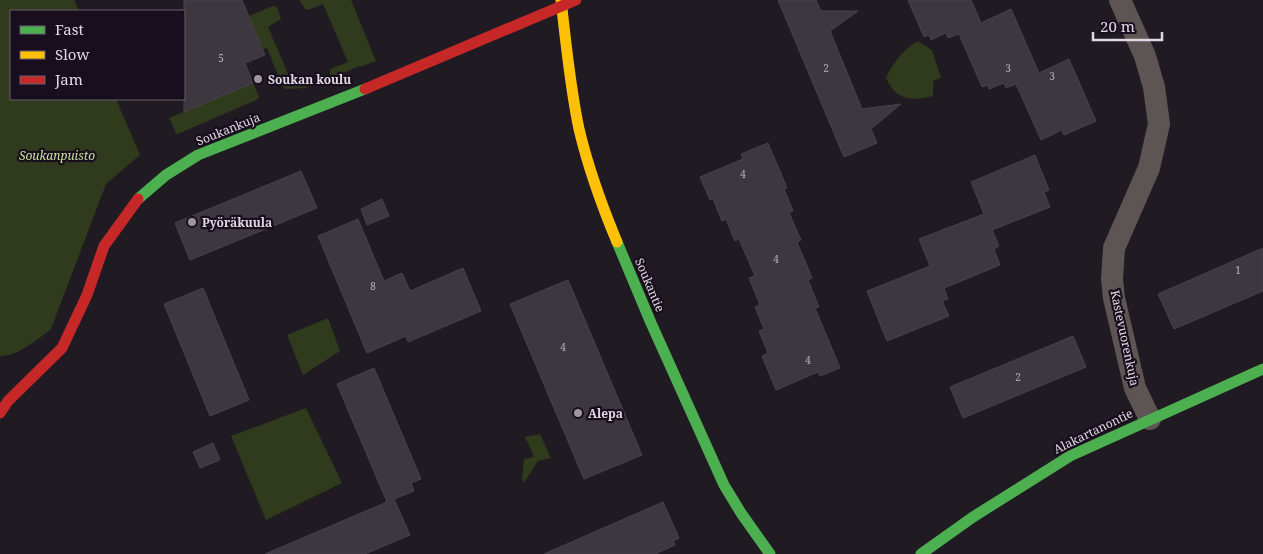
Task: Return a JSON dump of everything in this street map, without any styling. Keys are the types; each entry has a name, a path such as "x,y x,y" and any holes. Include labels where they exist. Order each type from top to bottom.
{"street":[{"name":"Soukankuja","path":"0,413 8,401 62,348 87,296 104,246 134,202 166,175 198,155 375,86 562,2 576,0"},
{"name":"Kastevuorenkuja","path":"1120,0 1145,56 1154,87 1159,124 1149,168 1114,248 1112,279 1114,298 1134,388 1150,419"},
{"name":"Soukantie","path":"562,2 568,66 579,128 585,152 610,225 651,323 724,484 741,513 770,554"},
{"name":"Alakartanontie","path":"921,554 973,517 1070,456 1263,369"}],"green space":[{"name":"Soukanpuisto","path":"0,0 74,0 79,10 10,10 10,100 116,100 140,155 106,184 51,329 20,351 0,356"},
{"path":"299,0 351,0 376,61 336,76 330,75 330,69 348,62 323,4 308,10 305,9"},
{"path":"273,6 277,7 281,19 268,27 293,85 308,80 310,84 306,88 286,89 283,87 267,48 263,49 249,16"},
{"path":"918,41 932,50 941,78 933,81 933,96 912,99 895,91 886,78 899,57"},
{"path":"253,83 259,97 258,99 178,134 176,133 169,118"},
{"path":"328,318 340,351 303,375 287,335"},
{"path":"306,408 342,483 266,520 231,436"},
{"path":"540,434 551,458 538,461 524,483 522,479 524,459 534,457 525,437"}],"building":[{"path":"184,0 242,0 265,55 245,63 253,83 184,112 185,10"},
{"path":"778,0 816,0 821,11 858,11 830,31 862,109 901,104 871,129 877,143 844,157"},
{"path":"908,0 971,0 981,23 1011,9 1039,73 1069,59 1096,121 1064,135 1062,130 1041,140 1016,84 1006,88 1004,83 989,89 988,85 982,87 959,34 948,38 946,33 931,40 929,35 924,37"},
{"path":"768,143 787,188 784,189 793,211 789,213 801,240 797,242 812,278 808,280 819,307 815,308 840,368 820,376 818,372 776,390 762,356 768,353 759,331 764,329 755,307 760,305 749,278 755,276 739,239 735,241 726,219 722,221 713,199 710,200 700,177 743,159 741,154"},
{"path":"1035,155 1049,190 1044,192 1050,207 992,230 999,246 994,249 1000,265 944,288 948,299 942,301 949,316 887,341 867,291 930,266 919,239 984,214 971,182"},
{"path":"301,171 317,208 190,260 175,223"},
{"path":"382,199 389,216 367,225 361,209"},
{"path":"358,219 384,281 402,273 410,291 463,268 481,311 408,342 406,336 367,353 318,236"},
{"path":"1263,248 1263,291 1174,329 1158,294"},
{"path":"568,280 642,455 584,479 510,304"},
{"path":"203,288 249,400 210,416 164,304"},
{"path":"1073,336 1086,367 963,418 950,387"},
{"path":"374,368 421,479 411,483 414,491 394,499 410,535 365,554 265,554 387,502 337,384"},
{"path":"213,443 220,460 200,468 193,452"},
{"path":"663,502 679,538 673,541 675,545 655,554 544,554"}],"traffic: fast":[{"path":"138,199 166,175 198,155 365,89"},
{"path":"617,242 651,323 724,485 770,554"},
{"path":"921,554 973,517 1070,456 1263,369"}],"traffic: slow":[{"path":"561,0 579,129 596,186 617,242"}],"traffic: jam":[{"path":"365,89 576,0"},
{"path":"0,413 8,401 62,348 87,295 104,246 138,199"}],"place":[{"name":"Soukan koulu","path":"258,79"},
{"name":"Pyöräkuula","path":"192,222"},
{"name":"Alepa","path":"578,413"}]}
